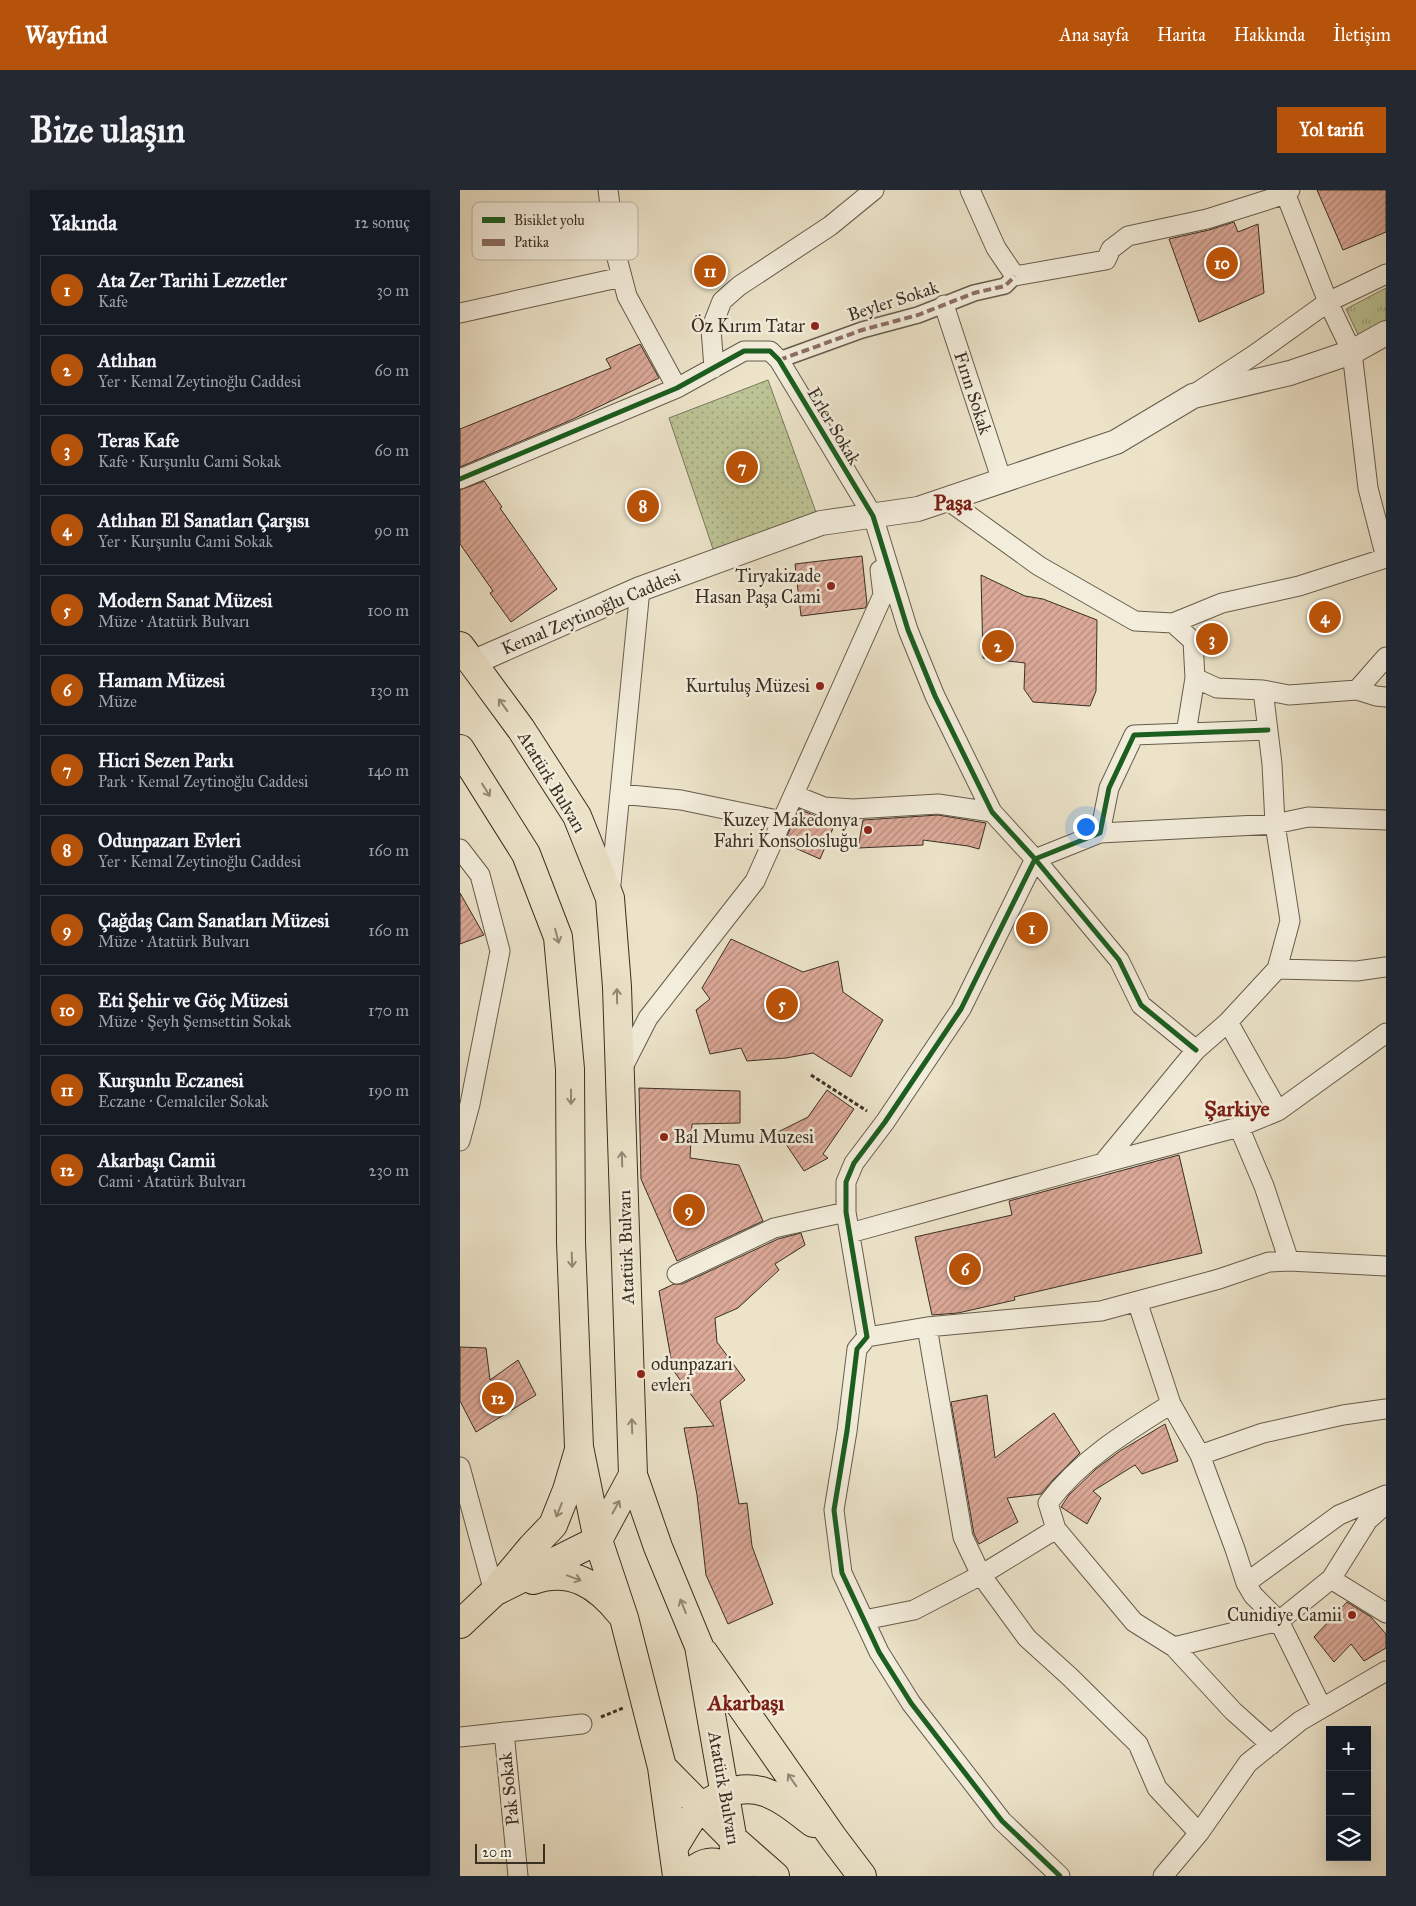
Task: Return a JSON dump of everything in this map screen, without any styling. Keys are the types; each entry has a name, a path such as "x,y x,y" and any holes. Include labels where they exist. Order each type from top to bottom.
{"main road":[{"name":"Atatürk Bulvarı","path":"466,654 521,729 577,816 610,898 617,987 633,1475 658,1547 699,1646 739,1876"},
{"path":"460,749 526,854 558,937 570,1068 571,1242 579,1447 598,1540 624,1618 662,1767 677,1876"},
{"path":"460,1624 494,1592 553,1525 567,1490 579,1447"},
{"path":"494,1592 598,1540 633,1475"},
{"path":"494,1592 543,1576 568,1575 604,1594 624,1618"},
{"path":"699,1646 834,1840 862,1876"},
{"path":"662,1767 733,1839 775,1876"},
{"path":"673,1848 701,1806 725,1793 741,1789 758,1789 775,1796 834,1840"},
{"path":"688,1876 695,1868 705,1862 716,1863 728,1868 735,1876"}],"street":[{"path":"714,368 711,329 722,301 739,286 830,226 874,190"},
{"path":"946,500 1039,566 1135,621 1173,622 1222,603 1300,586 1386,558 1368,488 1352,352 1328,302 1286,191 1207,219 1128,236 1111,249 1106,260 1015,276 996,248 970,190"},
{"path":"618,260 627,296 677,388"},
{"path":"1193,396 1328,302 1386,274"},
{"name":"Beyler Sokak","path":"774,355 918,315 974,294 1005,286 1015,276"},
{"path":"460,313 622,277"},
{"name":"Fırın Sokak","path":"944,305 1002,481"},
{"name":"Kemal Zeytinoğlu Caddesi","path":"466,654 821,522 918,509 1116,442 1193,396 1290,373 1352,352 1386,332"},
{"path":"460,479 677,388 744,351 774,355"},
{"name":"Erler Sokak","path":"774,355 873,516"},
{"path":"619,1076 648,1018 755,881 883,595 873,516"},
{"path":"873,516 908,630 935,696 992,812 1035,859 1119,960 1141,1005 1196,1050"},
{"path":"610,898 640,589"},
{"path":"1173,622 1193,641 1195,678 1186,733"},
{"path":"1357,690 1386,658"},
{"path":"1195,678 1217,688 1263,690 1290,695 1357,690 1386,697"},
{"path":"1103,1163 1196,1050 1228,1022 1277,969 1290,921 1275,824 1263,690"},
{"path":"1100,834 1109,788 1134,735 1268,730"},
{"path":"620,794 681,800 782,820"},
{"path":"794,795 824,807 853,809 938,804 992,812"},
{"path":"867,1337 846,1212 846,1182 854,1163 885,1122 961,1009 1035,859 1100,834 1275,824 1308,817 1386,820"},
{"path":"460,849 480,875 500,951 465,1105 460,1141"},
{"path":"1277,969 1357,971 1386,967"},
{"path":"1228,1022 1278,1111"},
{"path":"850,1233 1239,1127 1278,1111 1386,1033"},
{"path":"1239,1127 1264,1186 1289,1261"},
{"path":"677,1274 774,1228 846,1212"},
{"path":"1060,1876 1002,1821 917,1710 879,1652 842,1572 834,1510 847,1431 857,1349 867,1337 927,1328 1101,1311 1219,1279 1269,1262 1289,1261 1386,1266"},
{"path":"1137,1301 1171,1404 1200,1455 1246,1583 1253,1595 1279,1622 1322,1708"},
{"path":"927,1328 963,1538 981,1575 1027,1638 1069,1676 1138,1744 1157,1788 1199,1833"},
{"path":"1171,1404 1109,1443 1061,1485 1048,1503 1056,1529 1134,1622 1174,1647 1233,1711 1271,1744"},
{"path":"1200,1455 1263,1434 1343,1415 1386,1409"},
{"path":"460,1468 494,1592"},
{"path":"1246,1583 1339,1515 1386,1495"},
{"path":"1174,1647 1279,1622 1331,1580 1368,1520 1386,1504"},
{"path":"864,1620 914,1610 981,1575 1056,1529"},
{"path":"1331,1580 1386,1613"},
{"path":"1163,1876 1199,1833 1248,1764 1300,1721 1386,1671"},
{"path":"460,1737 582,1724"},
{"name":"Pak Sokak","path":"504,1732 518,1876"}],"path":[{"path":"811,1075 885,1122"},
{"path":"582,1724 644,1699"}],"green space":[{"path":"1386,288 1386,327 1361,341 1346,309"},
{"path":"768,380 817,515 713,549 669,418"}],"building":[{"path":"1317,190 1386,190 1386,232 1343,250"},
{"path":"1234,222 1238,232 1258,224 1264,293 1199,322 1169,239"},
{"path":"640,344 659,378 569,421 460,467 460,429 611,368 606,359"},
{"path":"484,481 502,507 500,508 557,589 511,622 490,593 493,591 460,544 460,490"},
{"name":"Tiryakizade Hasan Paşa Cami","path":"862,556 867,604 865,608 801,616 795,564"},
{"path":"981,575 1025,596 1043,599 1097,620 1096,691 1090,706 1033,702 1024,689 1025,663 983,658"},
{"path":"799,809 820,818 836,821 820,859 784,843"},
{"path":"938,815 986,823 979,849 923,840 923,845 858,848 863,820"},
{"path":"460,893 484,935 460,944"},
{"path":"731,939 803,972 838,961 843,992 883,1020 851,1077 813,1053 786,1058 747,1061 741,1048 710,1054 696,1010 710,999 702,988"},
{"path":"639,1088 740,1091 740,1123 692,1124 690,1158 739,1165 763,1221 677,1261 641,1179"},
{"path":"827,1090 854,1109 823,1154 828,1158 804,1171 778,1132 808,1117"},
{"path":"1179,1155 1202,1253 1014,1297 1015,1300 958,1313 932,1315 915,1237 1012,1215 1009,1201"},
{"path":"801,1233 805,1245 775,1264 779,1270 738,1308 715,1318 717,1342 745,1380 720,1401 739,1504 747,1503 752,1546 773,1604 728,1624 706,1575 697,1495 684,1428 714,1426 673,1370 659,1291 674,1284 682,1284 778,1239"},
{"path":"460,1347 486,1348 490,1380 518,1360 536,1395 476,1432 460,1401"},
{"path":"987,1395 995,1458 1054,1413 1080,1453 1041,1494 1007,1498 1018,1522 979,1544 974,1534 951,1402"},
{"path":"1165,1424 1178,1461 1142,1474 1135,1465 1093,1491 1101,1498 1087,1524 1061,1507 1069,1495 1096,1469 1120,1451"},
{"name":"Cunidiye Camii","path":"1347,1602 1371,1617 1386,1634 1386,1648 1364,1661 1351,1644 1334,1662 1314,1637"}],"marked path":[{"path":"779,360 862,330 918,315 974,293 1005,286 1015,276"}],"cycle path":[{"path":"460,479 677,388 744,351 770,351 779,360 873,516 908,630 935,696 992,812 1035,859 1119,960 1141,1005 1196,1050"},
{"path":"1060,1876 1002,1821 911,1703 879,1652 842,1573 834,1510 847,1431 857,1349 867,1337 846,1212 846,1182 854,1163 885,1122 961,1009 1035,859 1100,833 1109,788 1134,735 1268,730"}],"place":[{"name":"Eti Şehir ve Göç Müzesi","path":"1222,263"},
{"name":"Kurşunlu Eczanesi","path":"710,271"},
{"name":"Öz Kırım Tatar","path":"815,326"},
{"name":"Hicri Sezen Parkı","path":"742,467"},
{"name":"Odunpazarı Evleri","path":"643,506"},
{"name":"Tiryakizade Hasan Paşa Cami","path":"831,586"},
{"name":"Atlıhan El Sanatları Çarşısı","path":"1325,617"},
{"name":"Teras Kafe","path":"1212,639"},
{"name":"Atlıhan","path":"998,646"},
{"name":"Kurtuluş Müzesi","path":"820,686"},
{"name":"Kuzey Makedonya Fahri Konsolosluğu","path":"868,830"},
{"name":"Ata Zer Tarihi Lezzetler","path":"1032,928"},
{"name":"Modern Sanat Müzesi","path":"782,1004"},
{"name":"Bal Mumu Muzesi","path":"664,1137"},
{"name":"Çağdaş Cam Sanatları Müzesi","path":"689,1210"},
{"name":"Hamam Müzesi","path":"965,1269"},
{"name":"odunpazari evleri","path":"641,1374"},
{"name":"Akarbaşı Camii","path":"498,1398"},
{"name":"Cunidiye Camii","path":"1352,1615"}],"district":[{"name":"Paşa","path":"953,502"},
{"name":"Şarkiye","path":"1237,1108"},
{"name":"Akarbaşı","path":"746,1702"}]}
